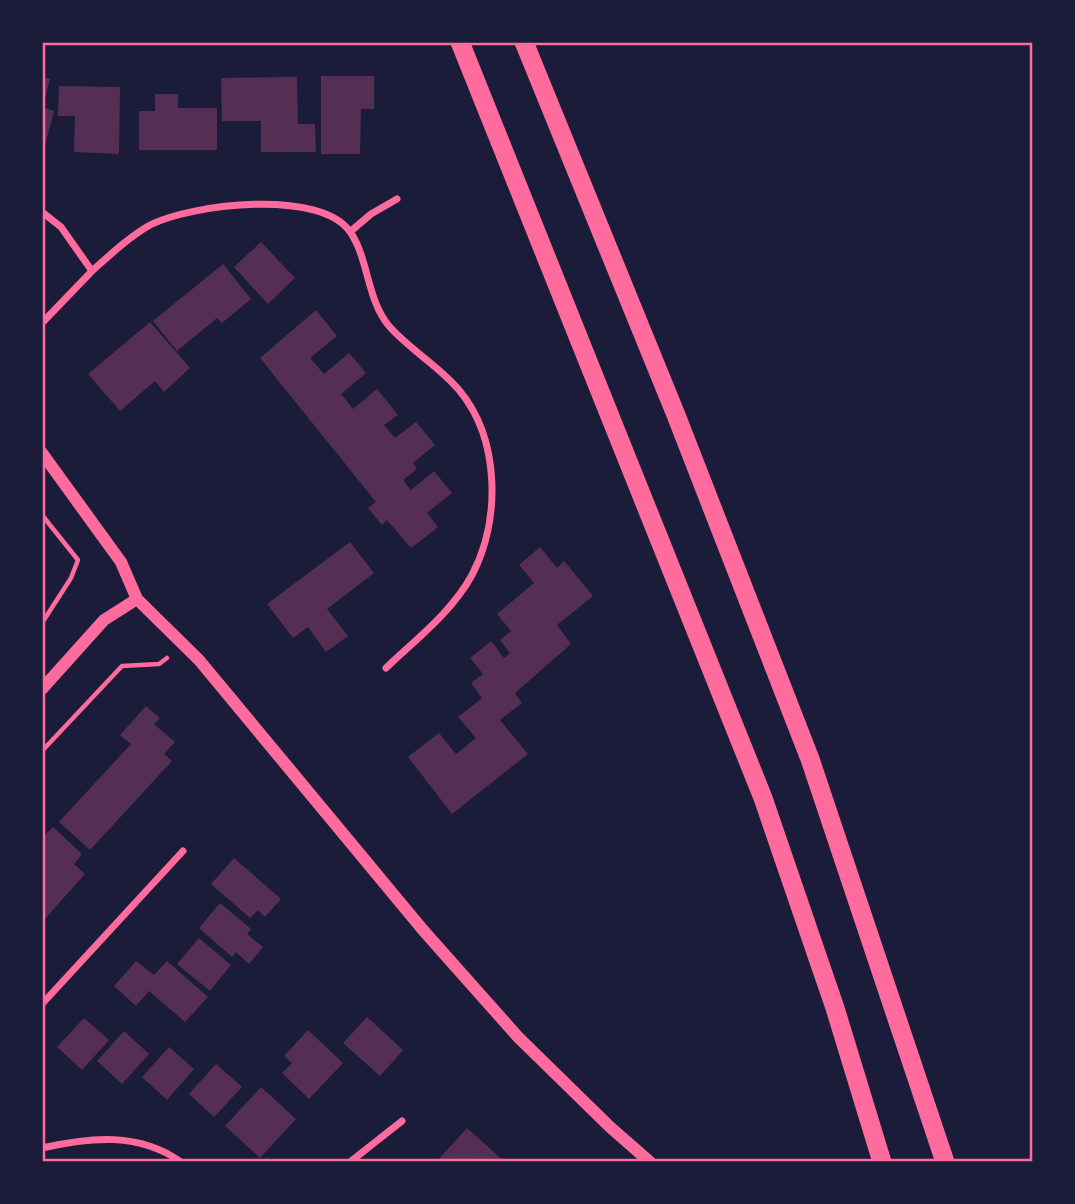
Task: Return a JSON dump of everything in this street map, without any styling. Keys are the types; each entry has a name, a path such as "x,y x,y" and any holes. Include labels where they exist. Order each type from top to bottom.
{"highway":[{"path":"460,42 762,798 835,1008 882,1162"},
{"path":"524,42 676,415 810,759 945,1162"}],"street":[{"path":"351,231 371,214 397,199"},
{"path":"42,323 92,271 150,225 202,207 238,204 311,210 335,219 351,231 386,323 405,344 458,390 476,417 486,444 492,475 491,518 472,576 448,608 386,668"},
{"path":"42,212 61,227 92,271"},
{"path":"42,453 114,552 137,599 184,644 422,930 518,1037 650,1162"},
{"path":"42,689 104,620 137,599"},
{"path":"42,1004 183,851"},
{"path":"350,1162 402,1121"},
{"path":"42,1148 80,1141 123,1139 165,1151 181,1162"}],"path":[{"path":"42,515 78,560 71,578 42,623"},
{"path":"42,751 122,666 159,664 184,644"}],"building":[{"path":"321,76 374,76 374,109 361,109 360,154 321,154"},
{"path":"42,77 50,79 43,106 42,106"},
{"path":"297,77 298,124 315,124 316,152 261,152 261,121 222,121 221,78"},
{"path":"59,86 120,87 119,154 74,152 75,116 58,116"},
{"path":"155,94 178,94 178,108 217,108 217,150 139,150 139,111 155,111"},
{"path":"42,107 54,111 45,145 42,144"},
{"path":"261,242 295,278 268,304 234,267"},
{"path":"223,264 251,299 222,323 217,318 177,351 153,321"},
{"path":"316,310 337,336 310,358 324,374 349,353 366,373 341,394 353,409 377,389 398,415 384,425 395,438 416,422 435,445 413,463 417,469 403,480 411,490 434,471 452,493 427,513 438,527 411,548 387,520 382,525 368,508 376,502 260,358"},
{"path":"150,322 190,368 164,392 155,381 120,411 88,374"},
{"path":"350,542 374,573 327,609 348,636 326,652 308,627 293,638 267,604"},
{"path":"540,547 557,568 564,561 593,596 557,625 571,644 515,693 522,703 500,720 528,754 452,814 408,757 439,733 456,754 476,738 458,717 482,698 471,683 483,674 470,658 491,641 504,658 510,653 500,640 511,631 497,614 534,583 519,565"},
{"path":"146,706 160,718 154,724 175,742 164,754 172,761 90,850 59,822 131,744 120,735"},
{"path":"53,827 82,854 74,864 85,874 42,922 42,838"},
{"path":"234,858 281,899 265,917 258,910 250,918 211,884"},
{"path":"220,903 251,929 247,934 263,947 249,964 236,952 232,957 199,928"},
{"path":"199,938 231,965 210,991 177,964"},
{"path":"136,961 154,975 167,961 208,997 185,1022 149,991 136,1006 114,986"},
{"path":"367,1017 403,1050 380,1076 343,1043"},
{"path":"84,1018 109,1040 82,1070 57,1047"},
{"path":"308,1030 343,1063 309,1099 282,1073 292,1063 284,1056"},
{"path":"124,1031 149,1054 122,1084 97,1061"},
{"path":"169,1047 194,1069 167,1100 142,1077"},
{"path":"216,1064 242,1087 214,1117 189,1094"},
{"path":"261,1087 296,1119 260,1158 225,1126"},
{"path":"467,1128 505,1162 436,1162"}]}
